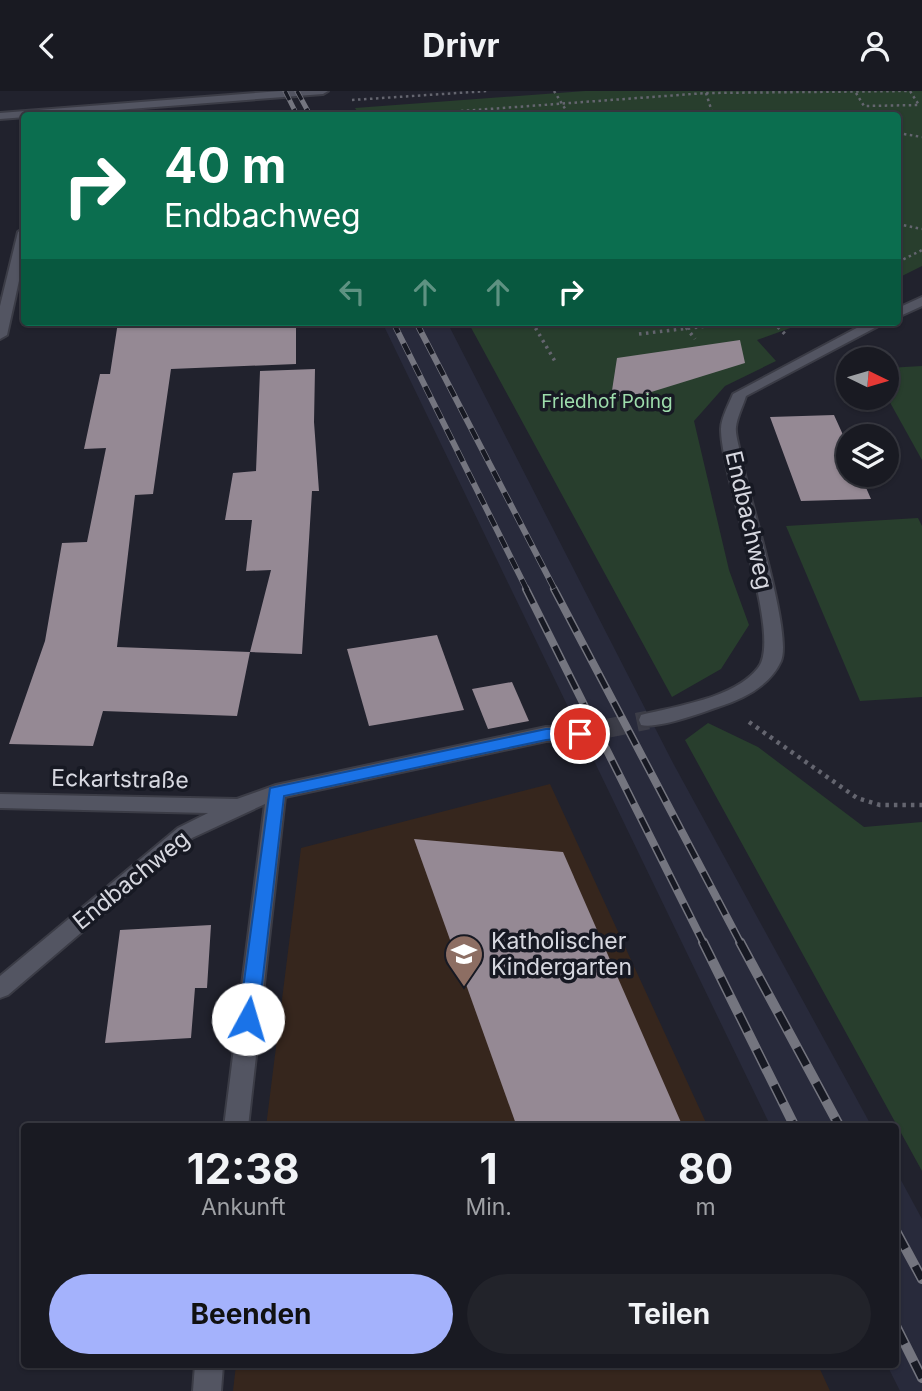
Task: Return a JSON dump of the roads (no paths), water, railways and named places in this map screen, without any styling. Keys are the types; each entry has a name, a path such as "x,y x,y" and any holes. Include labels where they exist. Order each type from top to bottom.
{"street":[{"path":"52,112 323,91"},
{"path":"0,116 21,114"},
{"path":"0,335 21,245"},
{"path":"901,312 922,301"},
{"name":"Endbachweg","path":"648,720 722,700 749,686 771,663 775,637 736,477 728,427 740,394 871,326"},
{"name":"Endbachweg","path":"0,989 185,833 239,806 276,792 546,734 580,734"},
{"path":"236,1123 276,792"},
{"name":"Eckartstraße","path":"0,801 239,806"},
{"path":"206,1391 209,1368"}],"tunnel":[{"path":"580,734 648,720"}],"railway":[{"path":"285,91 296,112"},
{"path":"297,91 308,112"},
{"path":"395,326 527,590"},
{"path":"418,326 555,590"},
{"path":"526,589 703,943"},
{"path":"554,589 741,944"},
{"path":"740,942 838,1123"},
{"path":"703,943 793,1123"},
{"path":"899,1237 922,1279"},
{"path":"899,1332 922,1378"}],"place":[{"name":"Katholischer Kindergarten","path":"464,988"}],"park label":[{"name":"Friedhof Poing","path":"607,401"}]}
